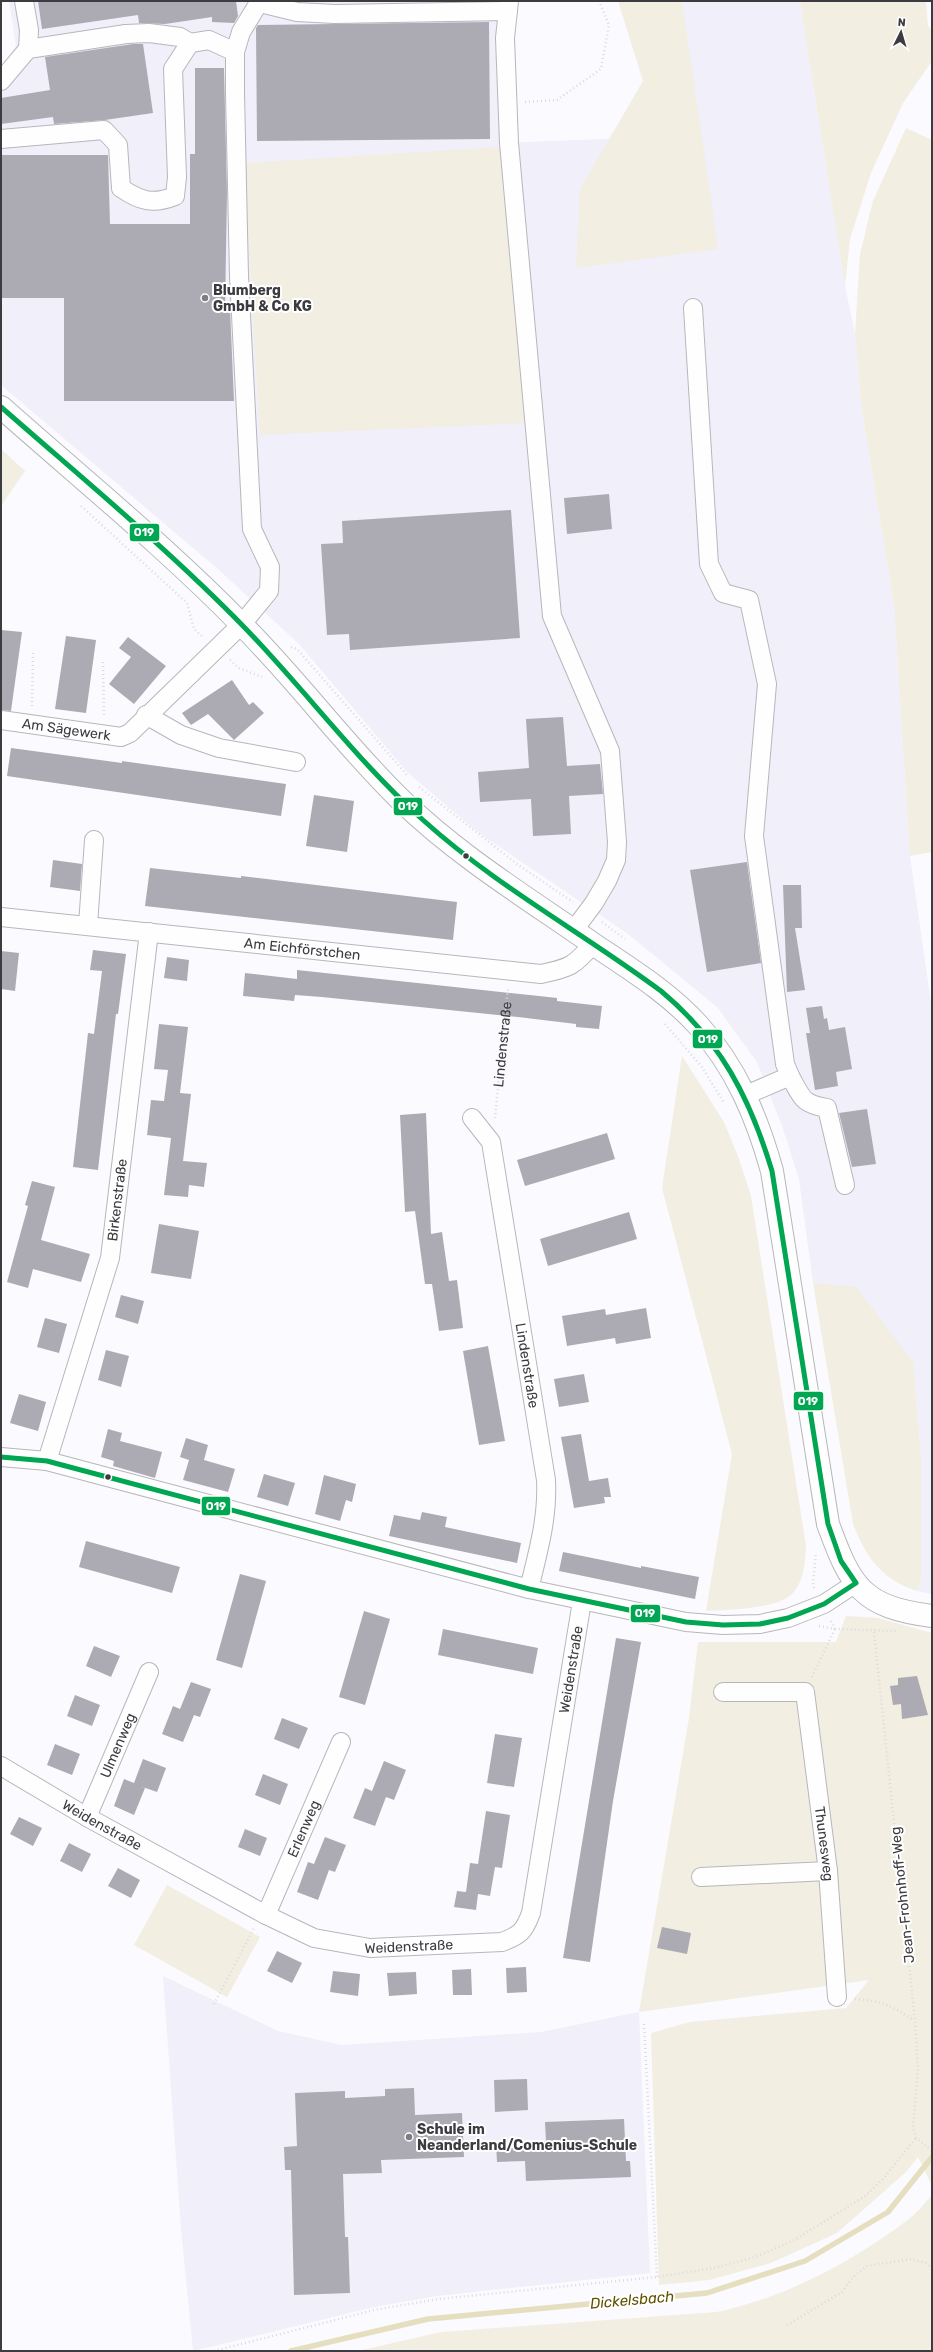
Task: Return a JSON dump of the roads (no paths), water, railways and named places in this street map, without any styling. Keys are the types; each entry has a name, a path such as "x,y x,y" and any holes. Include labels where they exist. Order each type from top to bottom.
{"main road":[{"path":"1,407 164,550 242,624 282,666 354,752 404,803 462,852 593,944 656,986 698,1024 723,1058 746,1095 761,1130 772,1171 828,1524 841,1561 866,1595 878,1603 902,1612 932,1616"}],"street":[{"path":"1,81 28,49 28,30 24,1"},
{"path":"260,2 297,12 335,14 508,6 505,38 507,104 552,616 610,751 617,842 616,860 607,881 574,930"},
{"name":"Am Sägewerk","path":"1,720 121,737 130,733 146,715 242,624 270,591 270,567 252,529 239,276 235,52 241,32 260,2"},
{"path":"28,49 126,34 149,33 180,37 190,43 208,40 235,52"},
{"path":"1,139 104,130 118,145 121,188 136,198 160,202 175,196 177,177 173,69 190,43"},
{"path":"693,308 709,564 723,593 749,600 767,684 754,836 785,1064 802,1098 810,1105 828,1108 845,1185"},
{"path":"146,715 181,736 219,748 296,762"},
{"path":"88,925 94,840"},
{"name":"Am Eichförstchen","path":"1,916 541,974 567,968 578,962 593,944"},
{"name":"Birkenstraße","path":"48,1461 110,1258 149,932"},
{"path":"746,1095 790,1076"},
{"name":"Lindenstraße","path":"472,1118 491,1142 546,1480 548,1504 545,1526 529,1589"},
{"path":"1,1457 48,1461 529,1589 686,1622 723,1625 760,1624 788,1618 824,1604 856,1583"},
{"name":"Weidenstraße","path":"1,1766 87,1817 264,1914 314,1938 370,1948 502,1942 518,1936 526,1927 531,1913 582,1601"},
{"name":"Ulmenweg","path":"87,1817 149,1672"},
{"name":"Thunesweg","path":"723,1692 805,1692 828,1871 837,1997"},
{"name":"Erlenweg","path":"264,1914 341,1742"},
{"path":"701,1877 828,1871"}],"waterway":[{"name":"Dickelsbach","path":"291,2351 428,2319 707,2293 805,2261 888,2212 932,2157"}],"place":[{"name":"Blumberg GmbH & Co KG","path":"205,298"},
{"name":"Schule im Neanderland/Comenius-Schule","path":"409,2137"}]}
